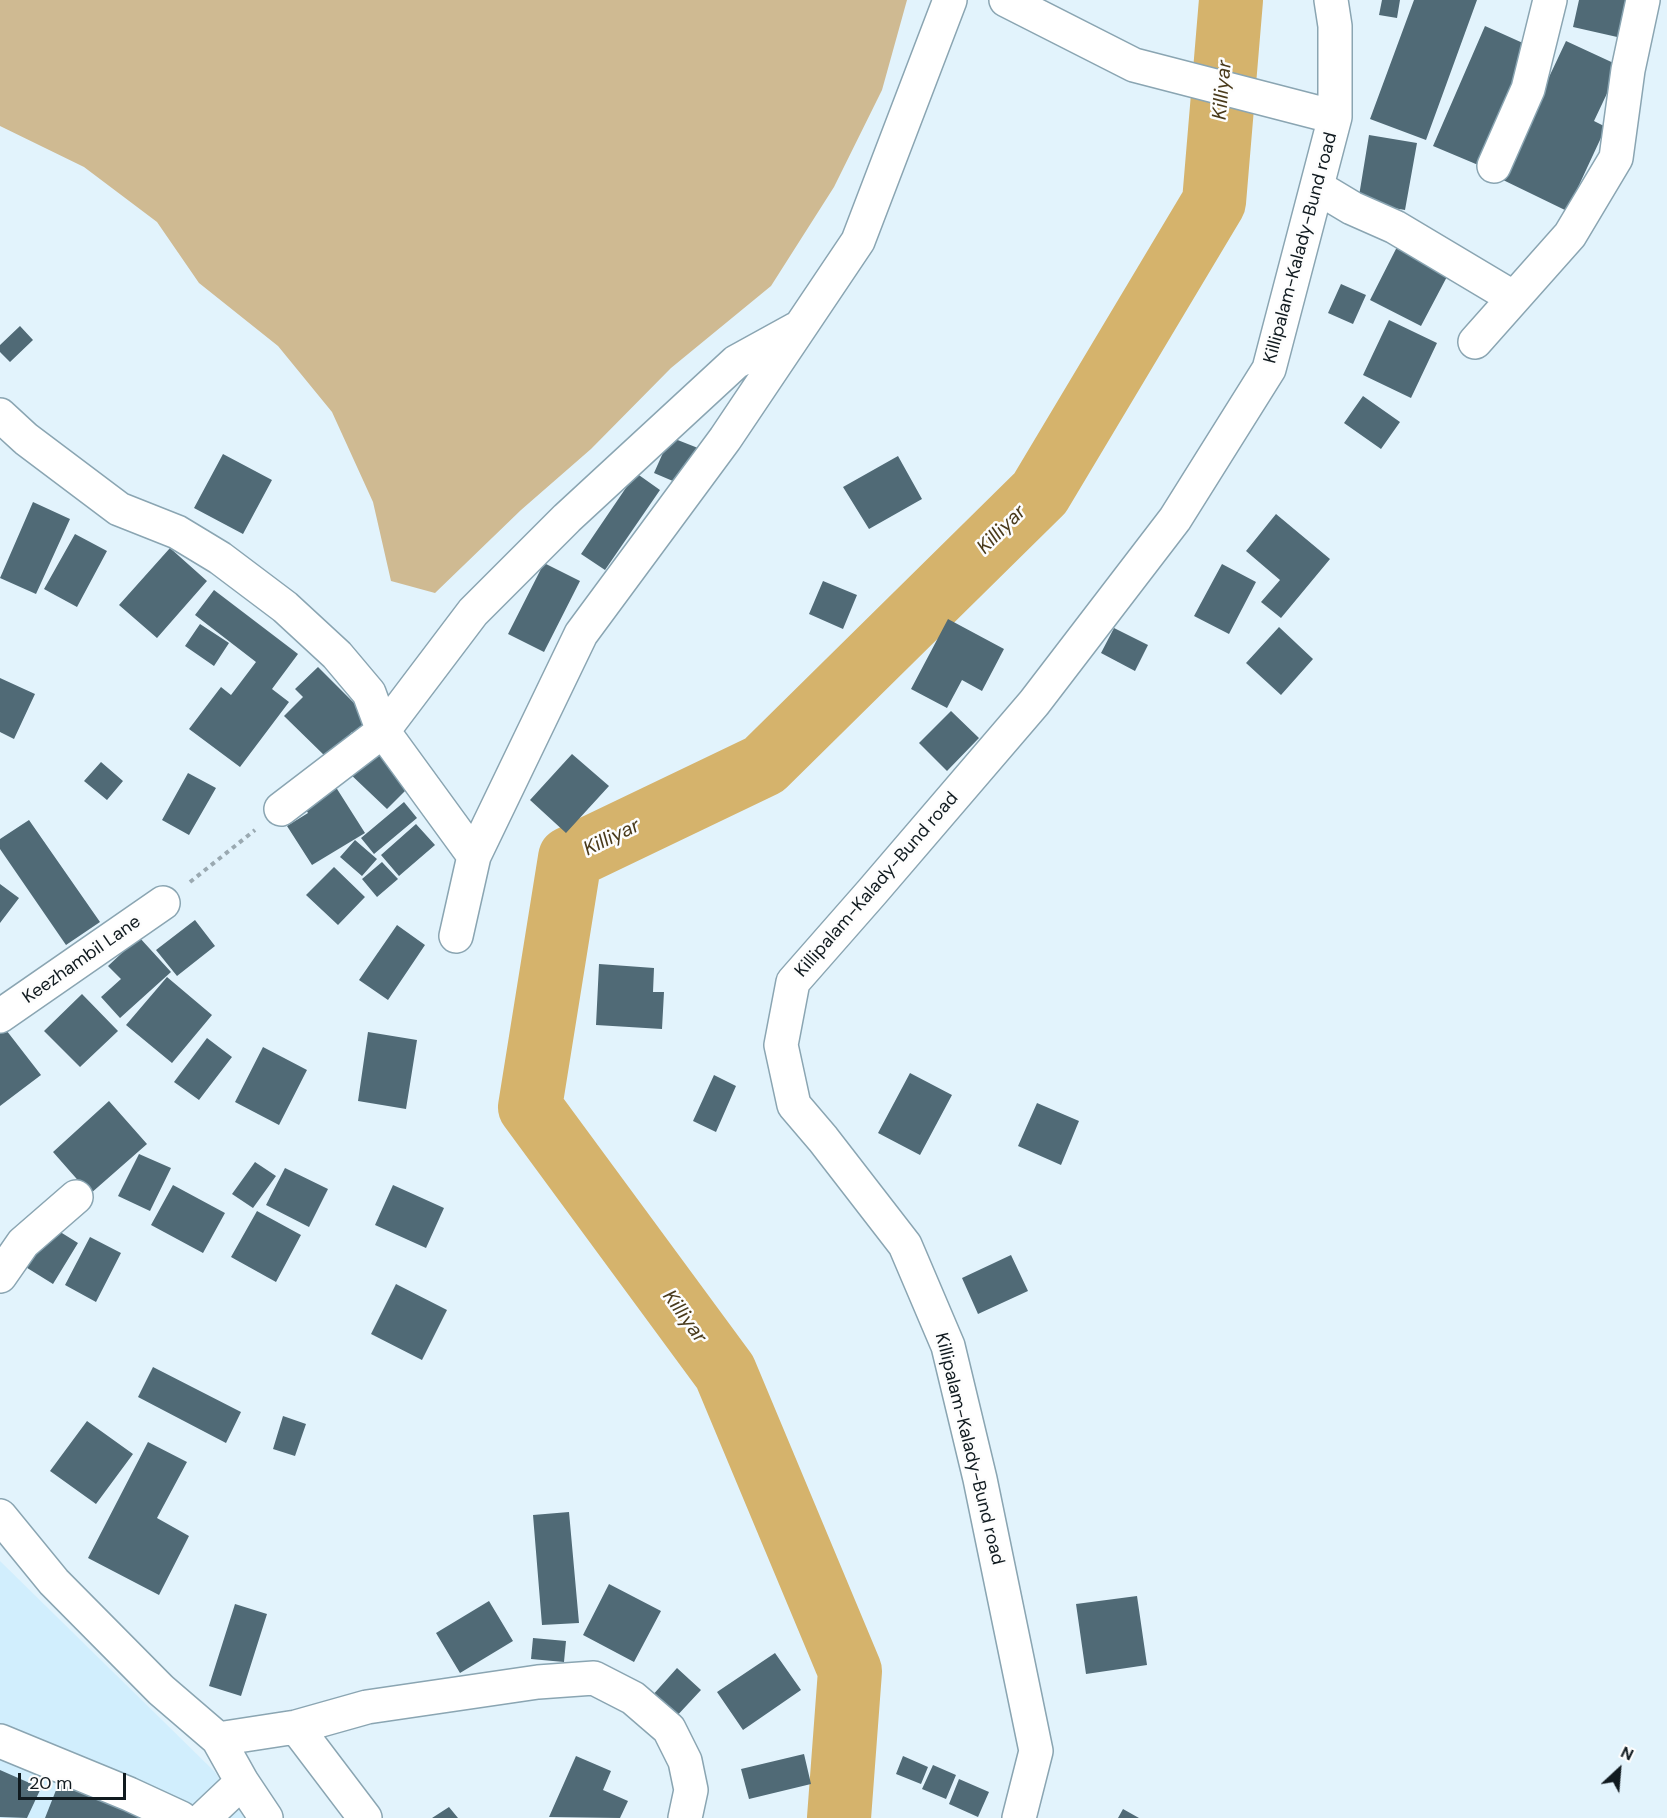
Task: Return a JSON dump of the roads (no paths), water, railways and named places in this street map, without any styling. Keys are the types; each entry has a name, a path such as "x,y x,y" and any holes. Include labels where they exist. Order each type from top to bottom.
{"street":[{"path":"456,936 474,856 581,634 725,439 858,240 950,0"},
{"path":"1006,0 1134,64 1335,117"},
{"name":"Killipalam-Kalady-Bund road","path":"1019,1818 1036,1751 980,1479 948,1346 905,1245 794,1105 781,1045 793,982 1034,703 1175,519 1269,369 1335,117 1335,26 1331,0"},
{"path":"1494,166 1528,89 1550,0"},
{"path":"1475,342 1570,236 1616,158 1628,70 1643,0"},
{"path":"1317,187 1352,208 1395,226 1514,298"},
{"path":"281,809 383,731 473,612 567,518 736,362 800,327"},
{"path":"0,415 26,439 119,509 177,532 220,558 285,607 337,655 369,693 383,731 474,856"},
{"name":"Keezhambil Lane","path":"0,1016 163,903"},
{"path":"0,1276 11,1238 76,1197"},
{"path":"0,1516 54,1582 161,1689 218,1739 242,1782 266,1818"},
{"path":"218,1739 296,1726 367,1707 538,1682 594,1678 633,1698 669,1729 685,1761 691,1791 685,1818"},
{"path":"296,1726 365,1818"},
{"path":"0,1741 181,1818"},
{"path":"204,1818 242,1782"},
{"path":"241,1818 242,1782"}],"waterway":[{"name":"Killiyar","path":"839,1818 850,1671 725,1372 530,1107 570,858 764,765 1040,493 1214,202 1231,0"}]}
